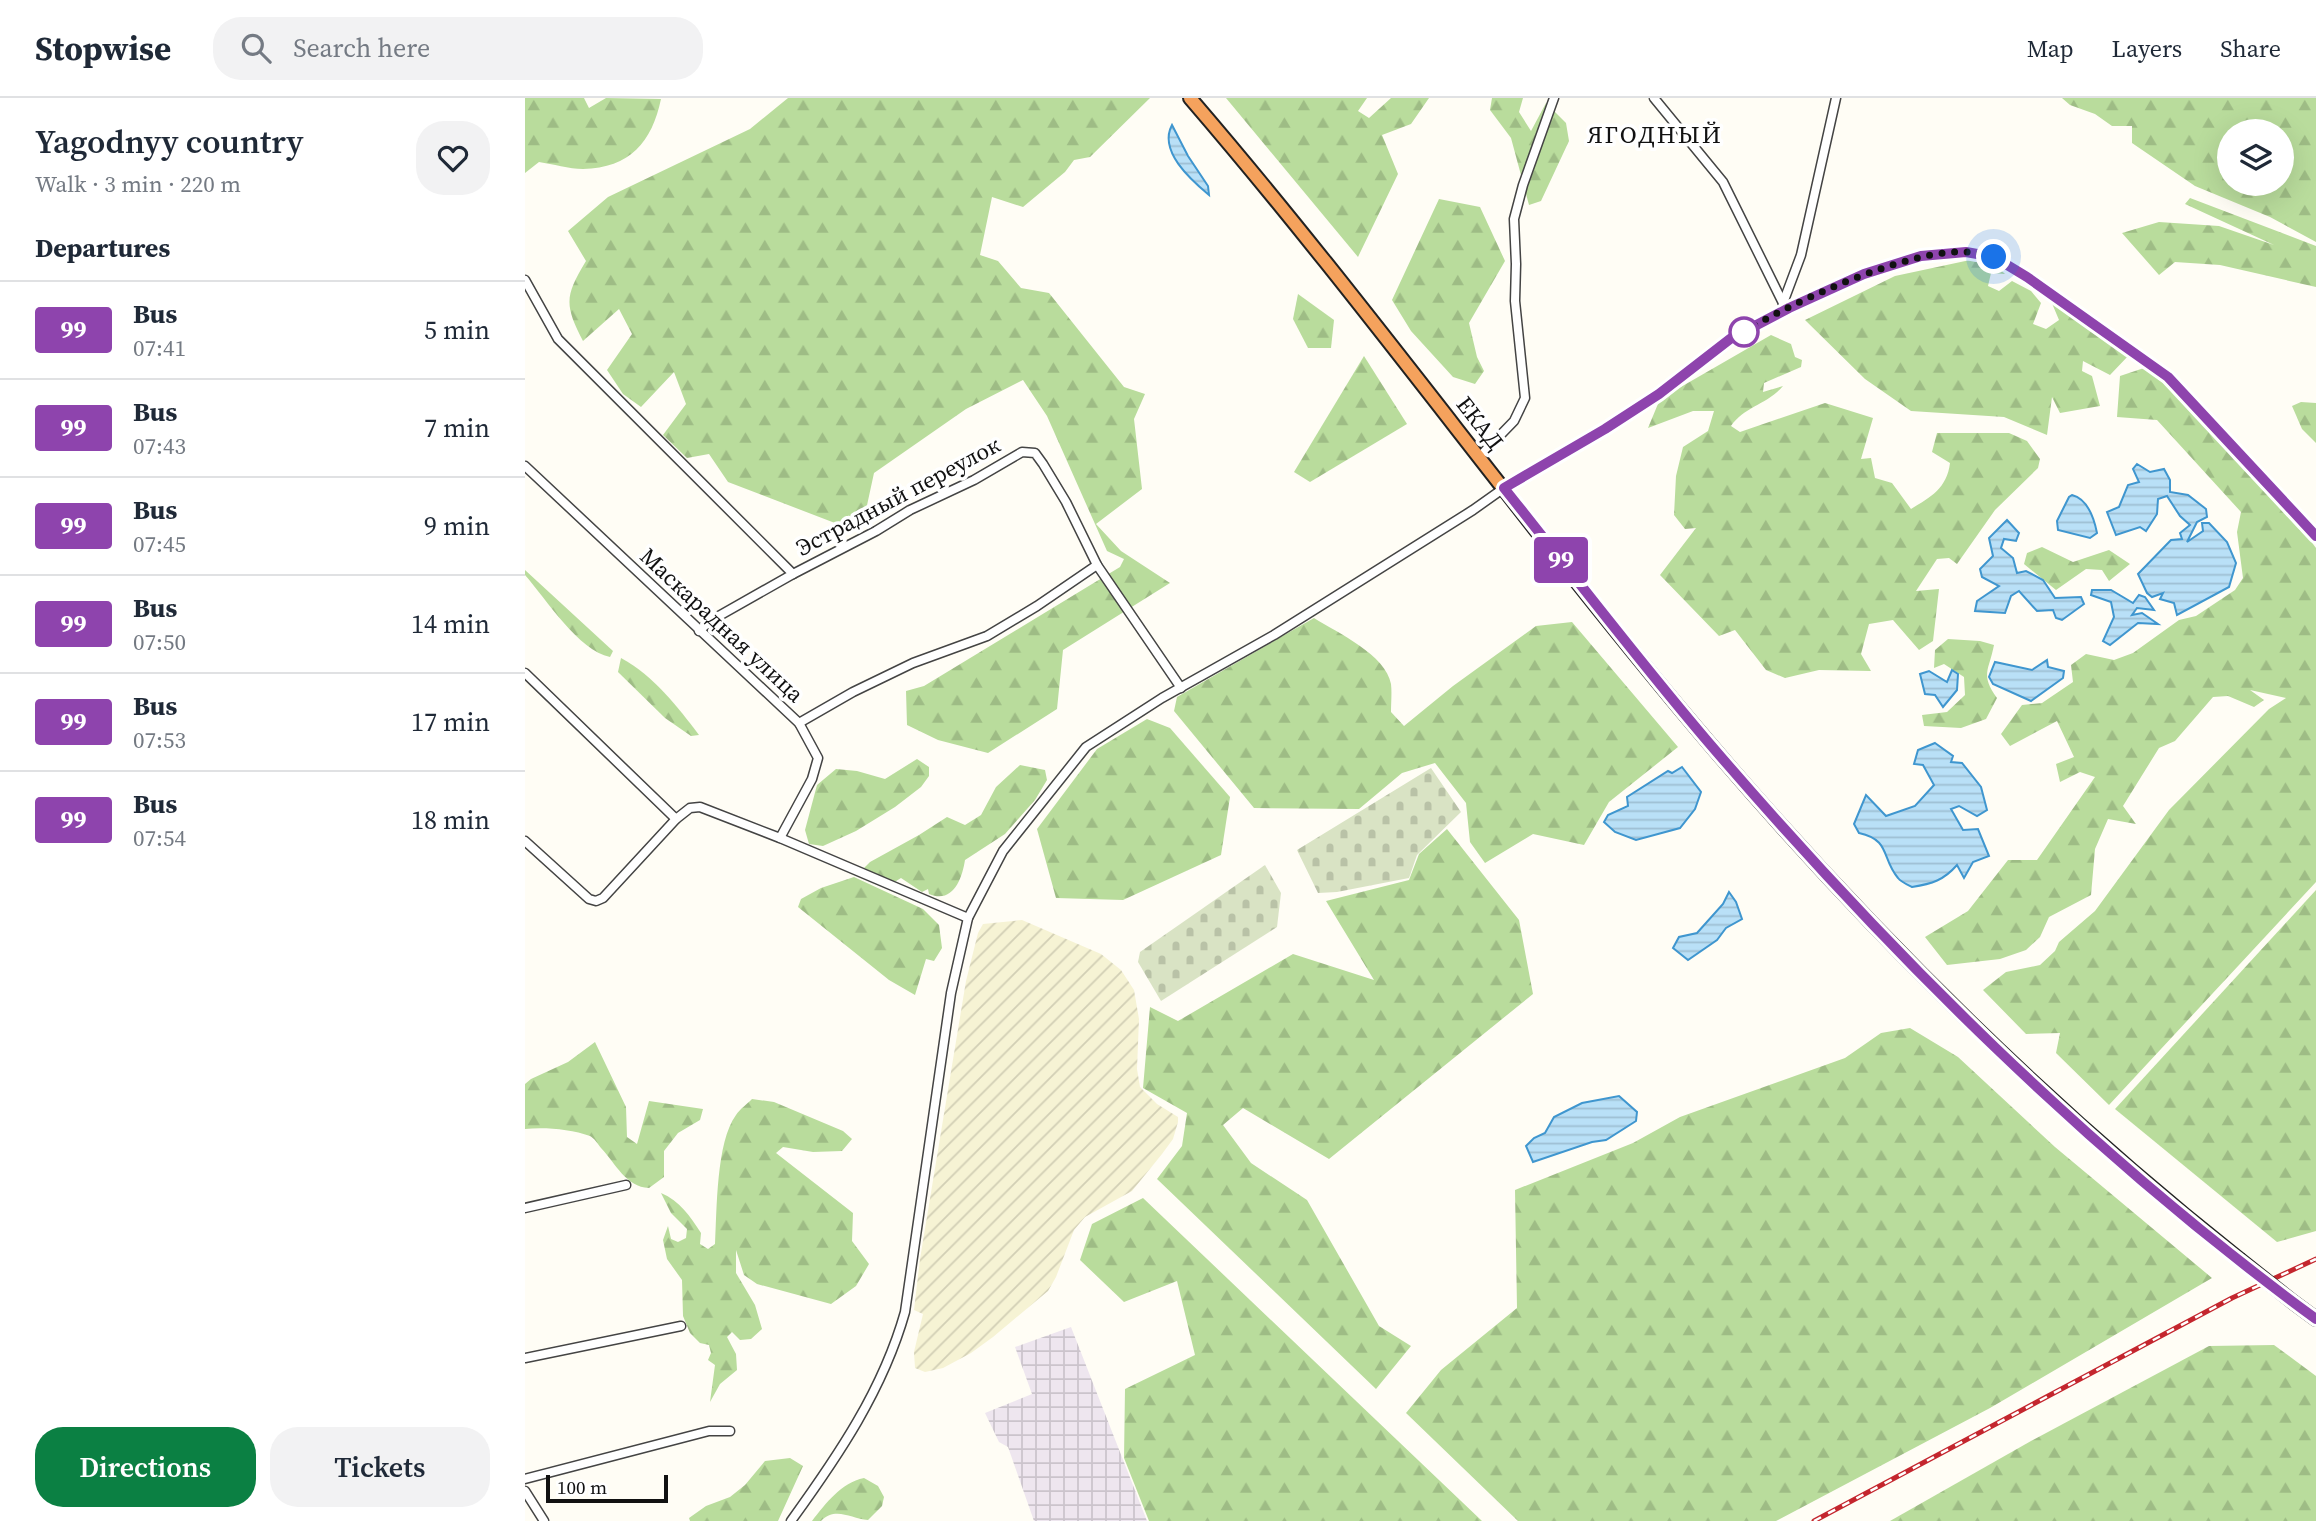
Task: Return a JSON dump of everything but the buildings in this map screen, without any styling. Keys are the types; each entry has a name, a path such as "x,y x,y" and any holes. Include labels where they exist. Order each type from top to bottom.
{"highway":[{"name":"ЕКАД","path":"1190,98 1344,286 1709,743 1818,865 1926,981 2039,1090 2239,1259 2316,1319"}],"street":[{"path":"1480,456 1511,424 1525,398 1515,301 1514,219 1523,185 1554,98"},
{"path":"1654,98 1723,182 1783,307"},
{"path":"1783,307 1801,255 1836,98"},
{"path":"791,1521 859,1421 897,1341 905,1312 951,993 968,918 1003,850 1086,747 1115,726 1274,635 1504,488 1605,429 1659,394 1730,339 1783,307 1864,274 1921,256 1966,252 1994,257 2027,277 2168,377 2316,536"},
{"path":"525,280 558,339 793,574"},
{"path":"1510,436 1511,424"},
{"name":"Эстрадный переулок","path":"699,631 710,621 793,574 876,531 910,510 974,480 1022,452 1035,453 1043,464 1066,502 1097,565"},
{"name":"Маскарадная улица","path":"525,466 799,723 818,758 812,779 780,838"},
{"path":"799,723 853,692 913,663 987,636 1097,565 1181,688"},
{"path":"525,673 675,819"},
{"path":"525,841 589,899 596,901 603,898 675,819 690,808 708,808 968,918"},
{"path":"525,1208 626,1185"},
{"path":"525,1358 681,1326"},
{"path":"525,1479 709,1431 730,1431"},
{"path":"525,1491 544,1521"}],"shaded area":[{"path":"1022,920 1101,954 1121,970 1134,990 1139,1019 1137,1069 1140,1087 1157,1104 1178,1117 1178,1122 1173,1139 1132,1191 1085,1217 1074,1230 1048,1291 971,1353 943,1368 925,1372 915,1368 914,1352 923,1314 914,1310 966,981 978,933 983,924"},
{"path":"1071,1327 1147,1521 1034,1521 1008,1447 999,1442 985,1413 1032,1394 1015,1347"}],"green space":[{"path":"525,98 584,98 589,108 606,98 661,99 652,128 645,140 626,158 614,164 583,169 539,162 525,173"},
{"path":"788,98 1150,98 1090,157 1074,160 1065,172 1023,207 992,197 980,255 998,261 1021,288 1049,293 1124,387 1145,394 1134,419 1142,489 1096,524 1121,551 1170,583 1063,650 1057,709 988,753 938,740 907,725 906,691 924,686 1120,567 1124,559 1107,551 1047,416 1023,380 966,409 874,473 861,533 728,482 709,454 687,458 663,435 686,404 674,372 641,407 623,394 607,370 632,334 619,309 583,341 570,309 569,300 574,283 586,261 568,231 608,197 750,129"},
{"path":"1226,98 1367,98 1358,111 1369,118 1391,98 1429,98 1411,124 1382,135 1398,174 1358,257"},
{"path":"1492,98 1523,98 1519,112 1531,131 1546,103 1566,123 1569,141 1541,201 1529,205 1511,138 1490,110"},
{"path":"2062,98 2316,98 2316,242 2270,217 2219,196 2294,196 2294,119 2217,119 2217,195 2195,186 2132,143 2132,126 2112,126 2095,114 2070,105"},
{"path":"2190,198 2316,246 2316,287 2220,265 2175,262 2159,275 2122,233 2159,222 2219,226 2274,245 2185,204"},
{"path":"1439,199 1480,207 1505,261 1469,323 1477,357 1484,371 1475,384 1453,377 1411,331 1392,300"},
{"path":"1970,260 1994,263 2005,274 1991,273 1988,286 1999,291 2012,281 2031,291 2041,303 2033,324 2046,329 2059,320 2051,301 2130,354 2110,375 2083,361 2082,371 2092,376 2100,406 2060,413 2052,397 2047,435 2004,417 1911,411 1865,379 1805,320 1895,276"},
{"path":"1298,294 1334,320 1331,348 1308,348 1293,319"},
{"path":"1771,335 1791,344 1795,357 1802,360 1801,367 1764,383 1763,392 1783,386 1736,420 1731,426 1740,432 1825,403 1873,418 1861,459 1871,458 1875,478 1892,483 1911,509 1937,491 1948,472 1950,463 1932,452 1937,433 2009,433 2027,441 2040,459 2038,468 1995,510 1957,564 1949,558 1937,559 1916,591 1939,589 1933,641 1919,650 1893,620 1869,624 1861,654 1871,671 1819,670 1785,678 1766,670 1735,630 1719,636 1660,575 1696,528 1685,529 1674,515 1676,476 1683,447 1708,431 1714,411 1693,411 1648,428 1660,399"},
{"path":"1364,356 1407,424 1310,482 1294,472"},
{"path":"2144,368 2166,385 2316,548 2316,882 2109,1105 2056,1053 2060,1033 2026,1034 1983,990 2006,972 2040,965 2055,951 2059,942 2095,911 2169,810 2269,709 2286,698 2250,690 2264,700 2254,707 2228,696 2213,697 2175,741 2159,748 2123,806 2136,824 2108,819 2095,849 2091,895 2049,917 2040,937 2026,950 2000,959 1947,965 1925,937 1968,911 2008,860 2037,860 2095,777 2080,772 2060,782 2056,764 2074,757 2057,721 2010,746 2001,734 2022,705 2042,703 2073,682 2071,665 2086,654 2114,660 2133,653 2179,620 2196,616 2235,590 2243,578 2237,532 2241,512 2157,420 2117,417 2120,376"},
{"path":"2301,402 2316,403 2316,443 2302,429 2292,406"},
{"path":"2042,547 2073,562 2109,550 2130,564 2109,581 2102,570 2086,569 2056,590 2024,564 2027,553"},
{"path":"525,570 613,651 610,657 598,653 575,635 525,575"},
{"path":"1314,618 1360,646 1380,664 1391,684 1391,712 1404,726 1453,686 1536,626 1572,622 1678,747 1609,802 1584,845 1533,834 1485,863 1470,842 1466,803 1435,763 1402,773 1359,809 1254,808 1174,711 1177,697"},
{"path":"1948,639 1980,641 1994,645 1987,678 1997,698 1986,719 1961,728 1924,726 1922,715 1947,712 1965,695 1964,677 1944,664 1934,668 1935,650"},
{"path":"621,658 654,683 699,735 691,736 665,718 618,672"},
{"path":"1147,719 1170,728 1230,797 1221,855 1123,900 1056,898 1037,829 1097,749"},
{"path":"917,759 929,767 929,776 921,787 856,831 823,846 809,844 805,830 817,785 836,769 857,771 885,779"},
{"path":"1020,765 1045,770 1047,780 1035,800 1005,834 965,860 959,882 950,893 937,896 929,894 928,889 922,892 901,878 893,883 864,868 947,817 965,825 981,815 996,787"},
{"path":"1431,768 1461,812 1417,855 1409,878 1337,892 1318,893 1297,850"},
{"path":"1447,829 1519,920 1533,994 1329,1159 1243,1108 1223,1125 1251,1163 1307,1200 1379,1326 1411,1346 1376,1389 1157,1179 1182,1146 1187,1113 1143,1088 1150,1007 1178,1021 1293,954 1374,980 1326,901 1409,880 1419,854"},
{"path":"1265,865 1281,893 1277,927 1161,1001 1138,962 1140,952"},
{"path":"854,877 923,909 939,925 942,948 934,961 926,959 915,995 889,980 798,907 801,899 821,888"},
{"path":"2316,890 2316,1231 2277,1242 2115,1109"},
{"path":"1910,1028 1958,1057 2055,1147 2212,1278 1990,1408 1776,1521 1518,1521 1406,1413 1441,1370 1517,1308 1515,1190 1633,1143 1680,1117 1845,1058 1881,1033"},
{"path":"595,1042 626,1107 627,1137 637,1144 649,1101 703,1109 700,1120 678,1133 664,1151 664,1177 649,1188 634,1184 628,1179 590,1136 557,1129 525,1129 525,1084 568,1062"},
{"path":"752,1099 774,1102 843,1131 852,1139 842,1151 813,1152 783,1147 776,1153 853,1213 852,1241 869,1264 856,1286 831,1304 757,1284 744,1275 736,1250 736,1273 755,1305 762,1329 751,1339 740,1340 732,1332 727,1337 736,1354 737,1370 720,1384 710,1402 715,1365 708,1360 711,1353 709,1345 700,1343 690,1333 683,1316 682,1280 667,1259 663,1240 668,1226 671,1239 678,1242 686,1238 687,1229 671,1213 661,1193 674,1200 689,1215 701,1233 700,1244 708,1249 715,1244 719,1177 725,1142 736,1115"},
{"path":"1143,1198 1482,1521 1149,1521 1124,1458 1125,1389 1195,1355 1177,1281 1124,1302 1080,1260 1092,1224"},
{"path":"2274,1345 2316,1376 2316,1521 1890,1521 2031,1441 2209,1346"},
{"path":"790,1458 803,1466 778,1521 690,1521 689,1518 706,1506 730,1497 745,1485 765,1461"},
{"path":"864,1478 878,1486 884,1497 882,1506 868,1520 832,1514 821,1521 812,1521 841,1489"}],"water":[{"path":"1172,125 1208,186 1209,195 1186,173 1173,155 1169,145"},
{"path":"2137,464 2150,472 2164,469 2170,480 2170,492 2188,495 2206,509 2207,517 2197,522 2187,542 2203,531 2202,523 2209,523 2227,542 2236,563 2229,587 2177,615 2174,603 2160,599 2163,593 2152,597 2147,593 2138,574 2171,540 2182,539 2180,533 2190,525 2180,516 2167,496 2158,499 2157,514 2146,531 2140,527 2116,535 2107,512 2119,507 2128,485 2139,482 2133,469"},
{"path":"2072,495 2086,505 2092,515 2097,533 2090,538 2058,530 2057,521"},
{"path":"2007,520 2019,533 2016,541 2004,539 2001,548 2013,558 2017,573 2026,571 2043,580 2055,598 2081,597 2084,604 2062,620 2056,618 2053,610 2037,611 2019,591 2011,596 2005,613 1975,611 1977,601 1999,586 1982,577 1980,569 1993,556 1989,538"},
{"path":"2092,590 2111,590 2133,603 2139,595 2145,597 2154,610 2137,608 2132,615 2142,613 2158,624 2138,623 2110,645 2103,641 2114,617 2111,602 2091,595"},
{"path":"2047,660 2048,667 2064,671 2063,678 2031,701 1993,684 1989,677 1995,662 2032,670"},
{"path":"1952,670 1958,674 1957,690 1943,707 1935,695 1925,694 1920,674 1929,671 1947,682"},
{"path":"1935,743 1953,756 1951,762 1962,763 1981,787 1987,810 1977,816 1959,806 1951,809 1963,830 1978,829 1989,856 1973,862 1964,878 1957,865 1937,880 1912,887 1898,878 1881,845 1869,836 1859,833 1854,824 1866,795 1886,816 1915,806 1934,785 1923,765 1914,764 1918,750"},
{"path":"1682,767 1701,792 1695,809 1680,828 1636,840 1615,832 1604,822 1608,815 1628,806 1627,797 1668,771 1672,773"},
{"path":"1729,892 1742,919 1726,928 1717,940 1688,960 1673,948 1679,937 1697,933 1723,904"},
{"path":"1619,1096 1637,1112 1636,1121 1606,1140 1592,1142 1533,1162 1526,1146 1545,1133 1554,1117 1582,1103"}],"railway":[{"path":"1814,1521 2232,1298 2316,1259"}],"bus line":[{"name":"99","path":"2316,536 2168,377 2027,277 1994,257 1966,252 1921,256 1864,274 1789,308 1730,339 1659,394 1504,488 1709,743 1926,981 2106,1151 2195,1225 2316,1319"}],"district":[{"name":"ЯГОДНЫЙ","path":"1655,135"}],"route":[{"path":"1744,332 1864,274 1921,256 1966,252 1994,257"}]}
